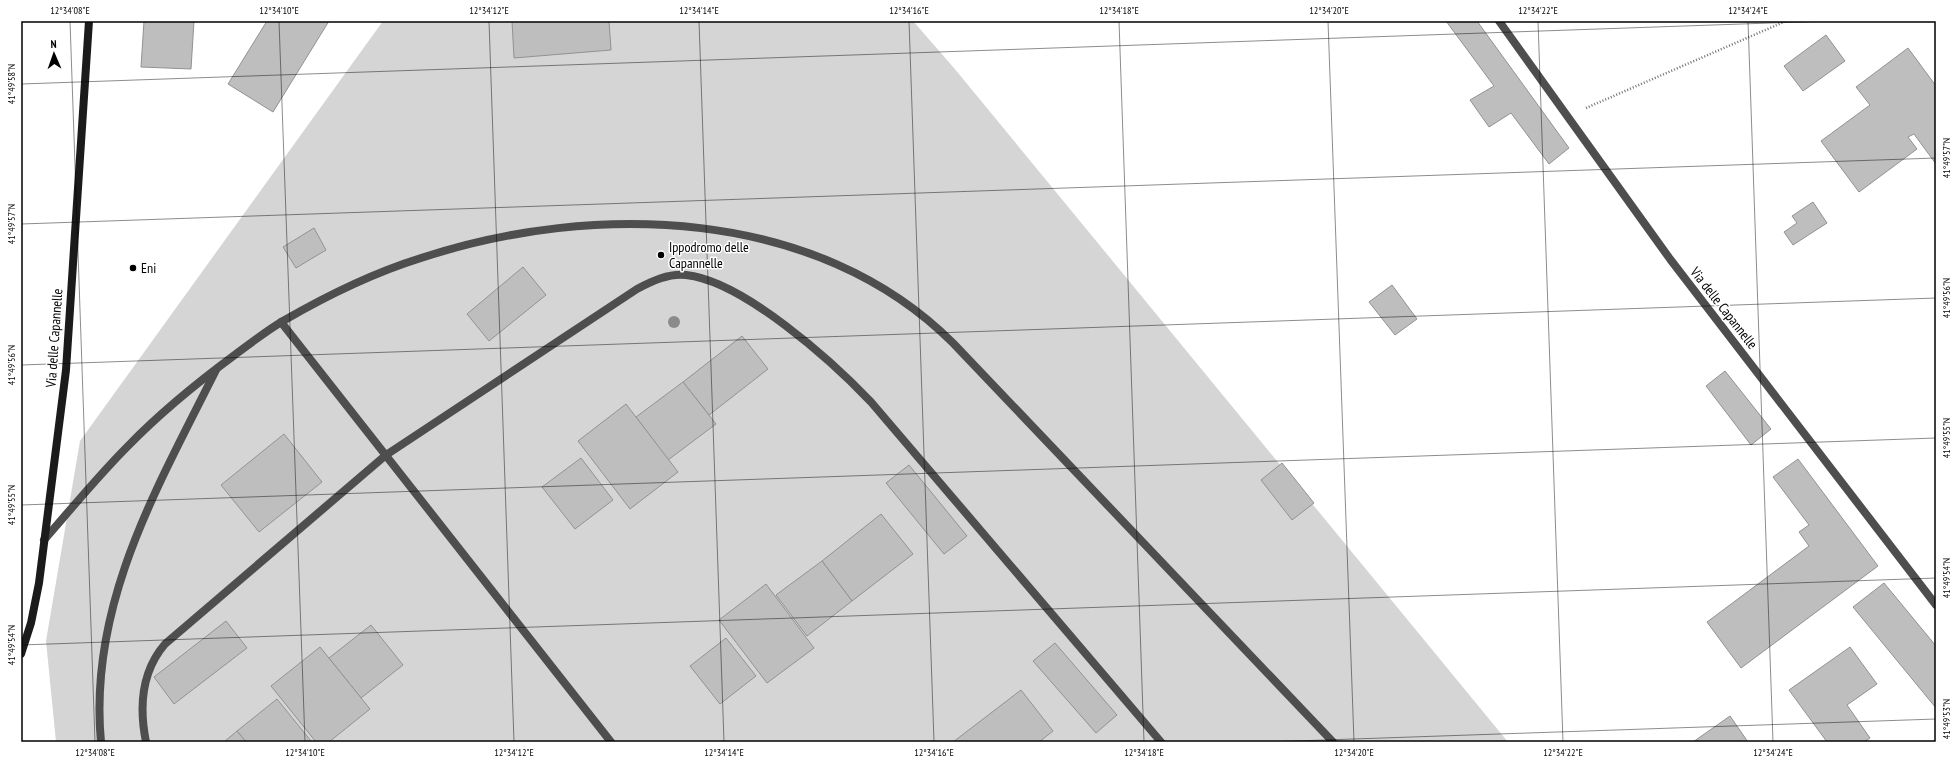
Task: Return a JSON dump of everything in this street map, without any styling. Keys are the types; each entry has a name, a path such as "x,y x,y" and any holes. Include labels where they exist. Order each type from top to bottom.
{"street":[{"name":"Via delle Capannelle","path":"21,654 31,624 44,540 66,370 89,21"},
{"name":"Via delle Capannelle","path":"1499,21 1670,259 1936,605"},
{"path":"44,540 128,446 170,406 217,368 281,322 334,294 401,265 454,248 521,234 609,225 670,226 739,234 764,239 808,253 856,274 886,290 910,306 940,331 1333,742"},
{"path":"146,742 142,719 144,689 150,666 157,653 165,644 386,454 637,289 668,276 686,275 700,277 744,298 815,349 854,384 872,402 1161,742"},
{"path":"281,322 611,742"},
{"path":"101,742 100,702 103,649 116,592 150,504 217,368"}],"path":[{"path":"1567,116 1786,21"}],"shaded area":[{"name":"Ippodromo delle Capannelle","path":"383,21 913,21 954,68 1508,742 56,742 46,641 80,441"}],"building":[{"path":"144,21 194,21 191,69 141,67"},
{"path":"267,21 329,21 273,112 228,84"},
{"path":"512,21 609,21 611,50 514,58"},
{"path":"1446,21 1477,21 1569,148 1549,164 1511,113 1489,127 1470,100 1494,86"},
{"path":"1826,35 1845,61 1803,91 1784,66"},
{"path":"1908,48 1936,86 1936,164 1914,134 1908,137 1917,149 1859,192 1821,141 1870,105 1856,87"},
{"path":"1813,202 1827,223 1793,245 1784,232 1797,223 1792,216"},
{"path":"314,228 326,250 296,268 283,247"},
{"path":"523,267 546,295 489,341 467,314"},
{"path":"1392,285 1417,319 1395,335 1369,302"},
{"path":"742,336 768,369 709,415 683,382"},
{"path":"1725,371 1771,429 1751,445 1706,386"},
{"path":"683,382 716,424 668,460 636,417"},
{"path":"626,404 678,472 630,509 578,441"},
{"path":"284,434 322,482 259,532 221,485"},
{"path":"581,458 613,500 575,529 542,487"},
{"path":"1798,459 1878,566 1741,668 1707,622 1809,546 1799,532 1809,525 1773,477"},
{"path":"1282,463 1314,503 1292,520 1261,480"},
{"path":"909,465 967,536 944,554 886,483"},
{"path":"881,514 913,554 852,601 822,561"},
{"path":"822,561 852,601 807,636 776,595"},
{"path":"1884,583 1936,646 1936,708 1853,607"},
{"path":"766,584 814,648 767,683 719,620"},
{"path":"226,621 247,648 174,704 154,677"},
{"path":"371,625 403,665 361,698 329,658"},
{"path":"726,638 756,676 720,704 690,666"},
{"path":"1055,643 1117,715 1096,733 1033,661"},
{"path":"320,647 370,709 329,742 316,742 271,686"},
{"path":"1850,647 1877,684 1847,705 1870,738 1864,742 1827,742 1789,690"},
{"path":"1021,690 1053,731 1039,742 953,742"},
{"path":"277,699 311,741 310,742 246,742 237,731"},
{"path":"1730,716 1748,742 1693,742"},
{"path":"237,731 246,742 224,742"}],"place":[{"name":"Ippodromo delle Capannelle","path":"661,255"},
{"name":"Eni","path":"133,268"}]}
